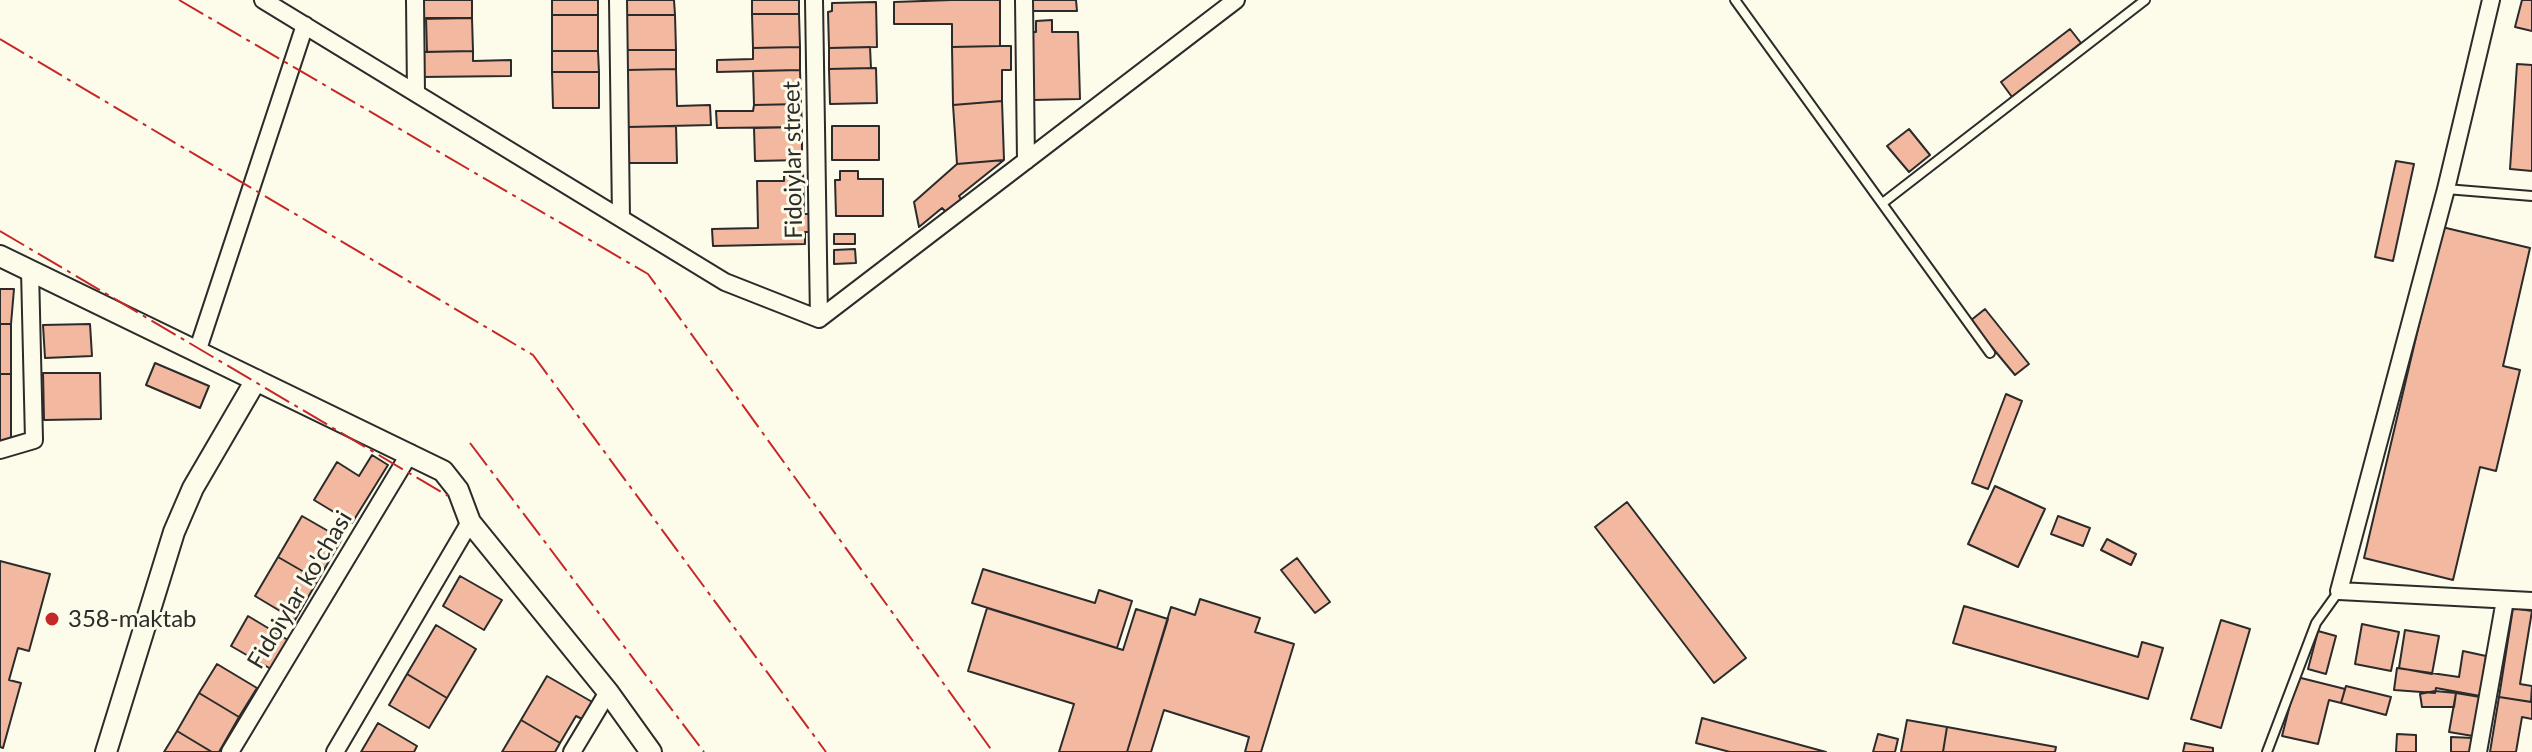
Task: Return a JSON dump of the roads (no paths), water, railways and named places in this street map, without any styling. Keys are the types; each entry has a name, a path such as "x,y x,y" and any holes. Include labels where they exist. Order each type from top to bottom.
{"street":[{"path":"263,0 725,282 819,319 1233,1"},
{"path":"415,0 416,93"},
{"path":"618,0 621,217"},
{"name":"Fidoiylar street","path":"814,0 819,319"},
{"path":"1024,0 1026,161"},
{"path":"2491,0 2446,189 2339,591 2532,601"},
{"path":"197,352 305,25"},
{"path":"0,256 434,464 451,479 470,522 608,692 651,752"},
{"path":"0,450 34,440 30,270"},
{"path":"106,752 178,521 193,488 256,380"},
{"name":"Fidoiylar ko'chasi","path":"230,752 410,453"},
{"path":"335,752 470,522"},
{"path":"2478,752 2505,600"},
{"path":"572,752 608,692"}],"lane":[{"path":"1735,0 1884,202 1990,353"},
{"path":"1884,202 2145,0"},
{"path":"2446,189 2532,196"},
{"path":"2267,752 2316,623 2339,591"}],"place":[{"name":"358-maktab","path":"52,619"}]}
